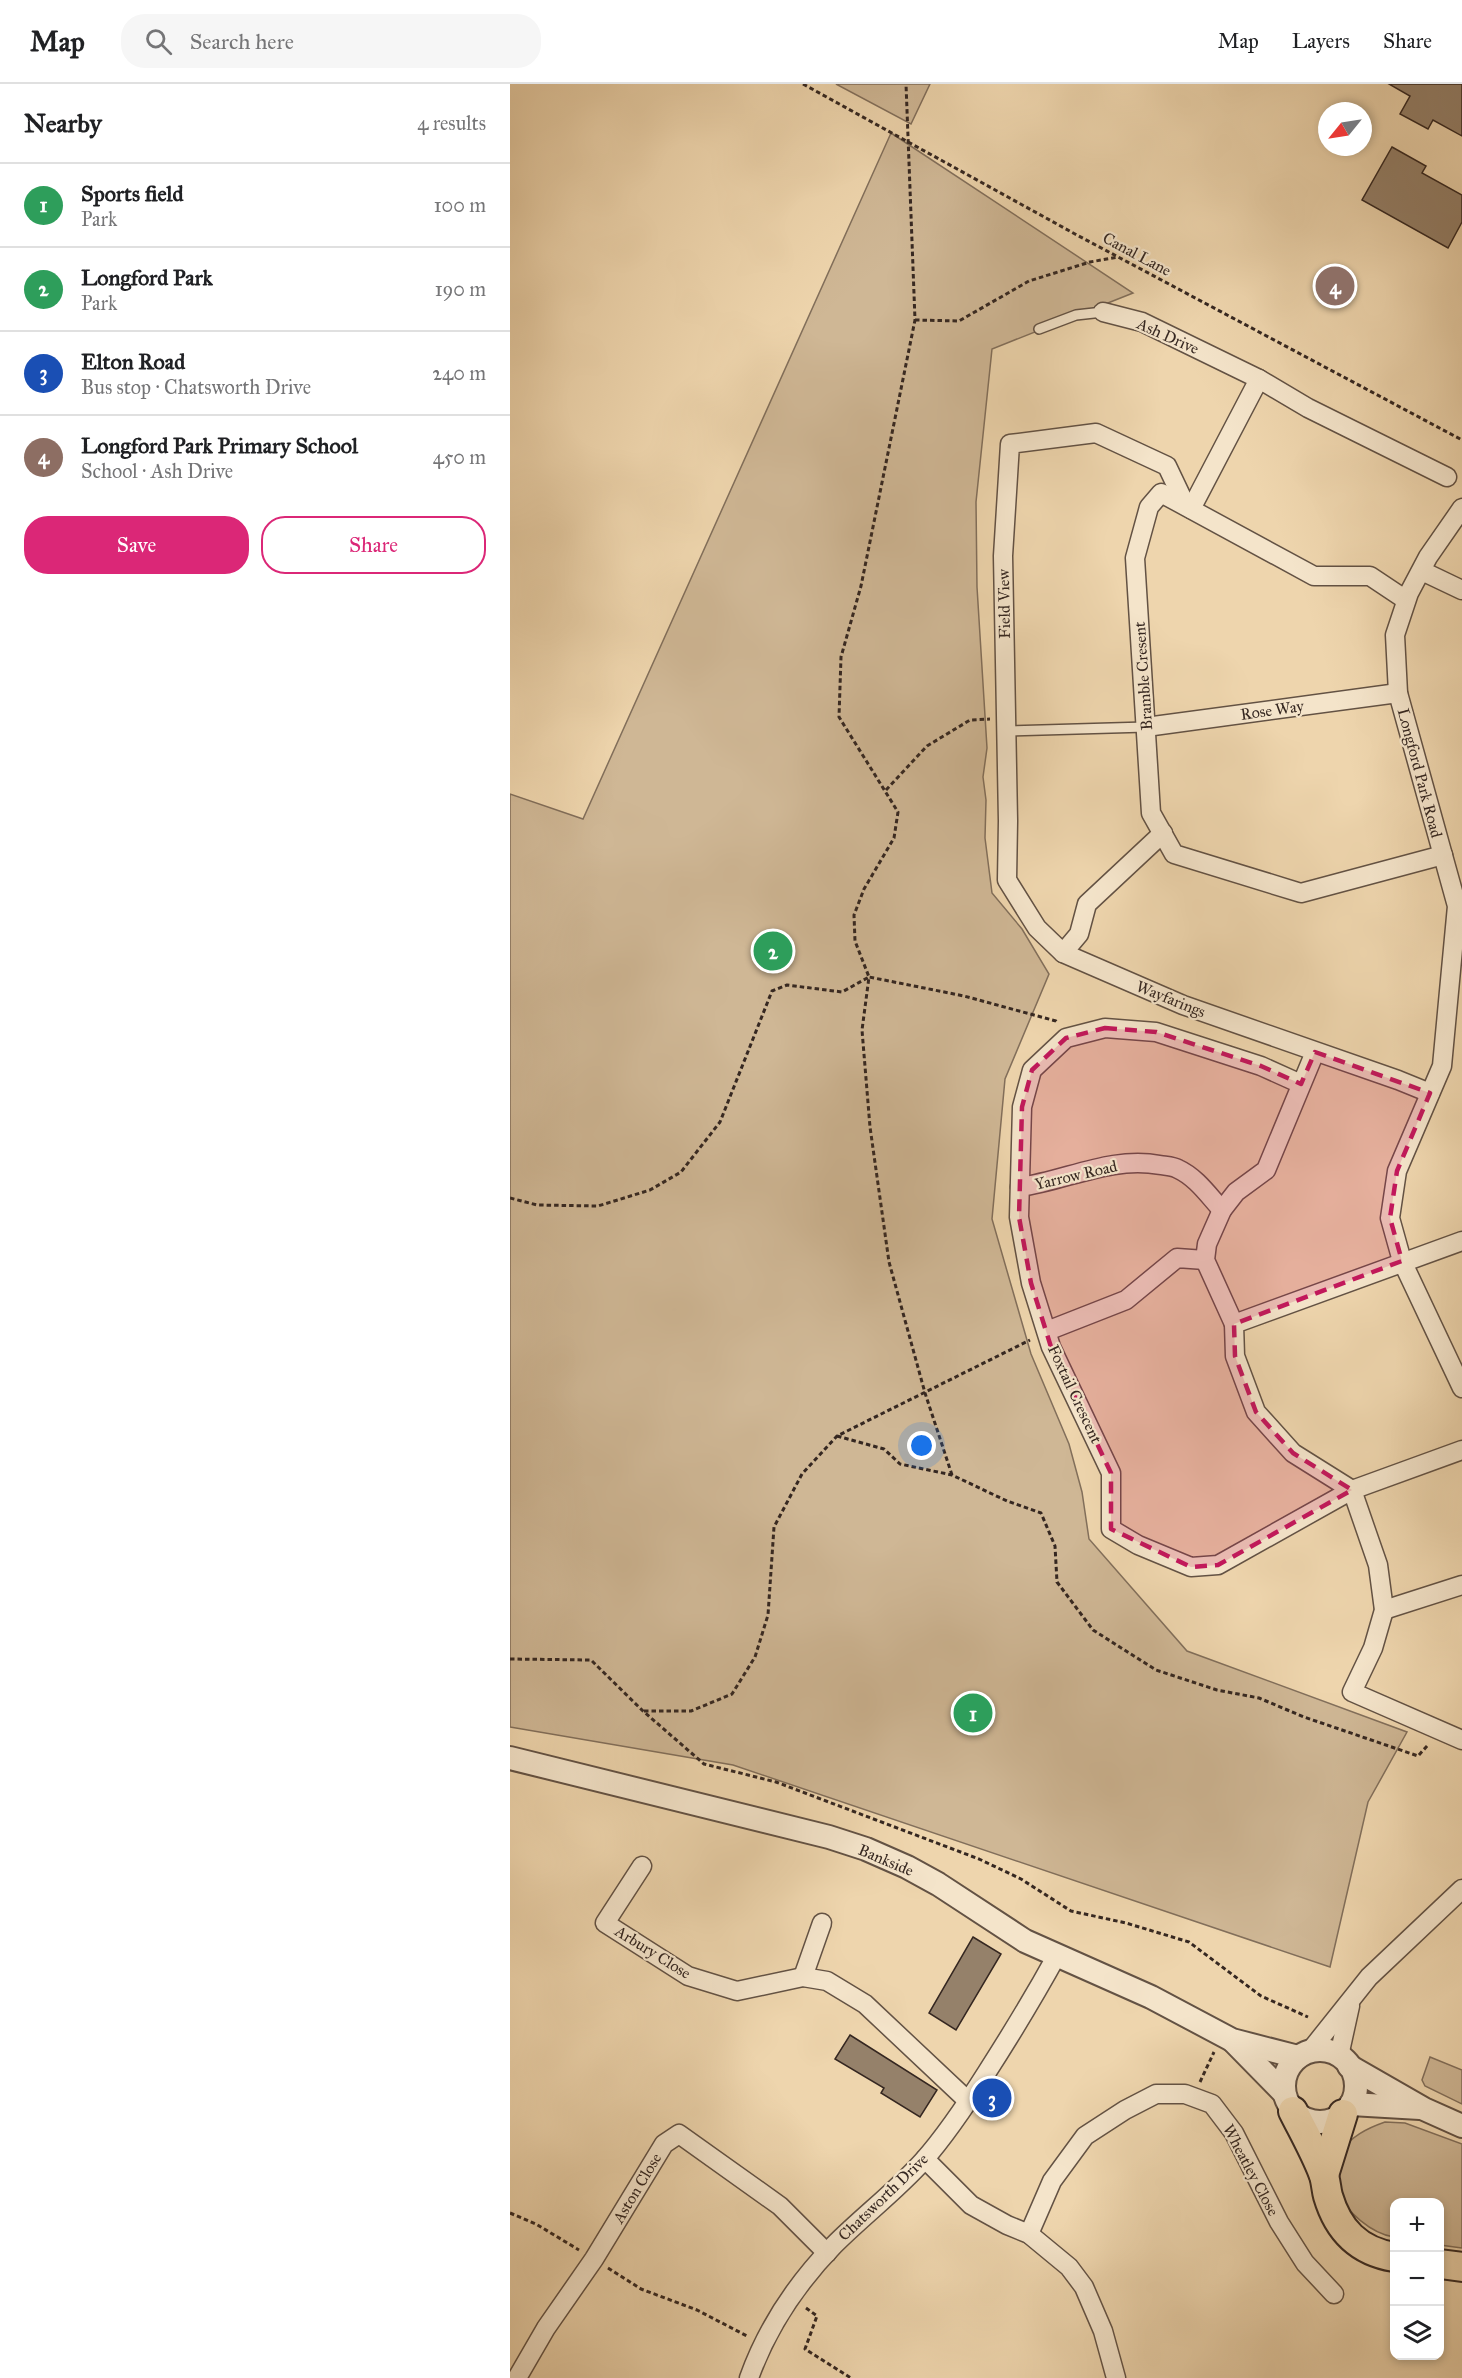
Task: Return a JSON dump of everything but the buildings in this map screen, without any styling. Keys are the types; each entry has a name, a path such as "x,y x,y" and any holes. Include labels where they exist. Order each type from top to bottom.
{"main road":[{"path":"1289,2102 1324,2175 1327,2193 1336,2219 1358,2243 1368,2250 1390,2256"},
{"path":"1324,2175 1347,2109"},
{"path":"1444,2265 1462,2267"}],"street":[{"name":"Ash Drive","path":"1103,312 1142,322 1259,379 1308,408 1447,477"},
{"path":"1189,508 1259,379"},
{"name":"Field View","path":"1063,953 1037,928 1007,880 1003,556 1010,444 1096,433 1167,466 1189,508"},
{"name":"Bramble Cresent","path":"1406,600 1370,576 1314,576 1161,493 1149,507 1135,558 1151,813 1174,854 1301,893 1443,855"},
{"name":"Longford Park Road","path":"1462,508 1428,557 1406,600 1395,635 1398,693 1443,855 1460,906 1442,1066 1397,1171 1390,1218 1402,1261 1462,1388"},
{"path":"1422,571 1462,590"},
{"name":"Rose Way","path":"1146,727 1398,693"},
{"path":"1063,953 1079,934 1086,903 1163,834"},
{"name":"Wayfarings","path":"1063,953 1183,1005 1398,1080 1430,1094"},
{"name":"Foxtail Crescent","path":"1301,1084 1261,1066 1156,1032 1105,1028 1066,1038 1032,1070 1022,1107 1019,1217 1032,1283 1051,1347 1111,1473 1111,1529 1138,1545 1191,1567 1218,1565 1352,1490"},
{"path":"1315,1052 1266,1170 1236,1192 1222,1210 1207,1244 1205,1260 1234,1324 1235,1356 1256,1412 1293,1453 1352,1490 1378,1565 1384,1610 1373,1648 1352,1692 1462,1740"},
{"name":"Yarrow Road","path":"1020,1187 1049,1183 1095,1167 1140,1161 1178,1168 1198,1184 1222,1210"},
{"path":"1234,1324 1462,1240"},
{"path":"1047,1331 1126,1300 1177,1258 1205,1260"},
{"path":"1352,1490 1462,1450"},
{"path":"1384,1610 1462,1585"},
{"name":"Bankside","path":"510,1758 829,1838 866,1850 927,1878 1026,1941 1151,1997 1227,2037 1304,2054"},
{"name":"Arbury Close","path":"642,1866 605,1923 688,1976 737,1991 803,1977 827,1981 865,2004 968,2101"},
{"path":"1424,2109 1347,2109 1323,2122 1312,2121 1302,2118 1289,2102 1286,2073 1351,2001 1369,1977 1462,1889"},
{"path":"803,1977 822,1923"},
{"name":"Chatsworth Drive","path":"749,2378 762,2344 792,2297 827,2253 925,2159 968,2101 1031,2003 1057,1955"},
{"path":"1347,2109 1356,2085 1344,2061 1351,2001"},
{"name":"Bankside","path":"1227,2037 1289,2102"},
{"path":"1304,2054 1330,2051 1424,2109 1462,2126"},
{"name":"Wheatley Close","path":"1029,2234 1052,2181 1085,2136 1125,2110 1156,2094 1185,2094 1212,2104 1234,2133 1294,2247 1305,2263 1334,2294"},
{"name":"Aston Close","path":"516,2378 546,2328 594,2259 664,2144 679,2134 780,2206 827,2253"},
{"path":"925,2159 971,2205 1029,2234 1069,2267 1084,2287 1103,2331 1116,2378"}],"lane":[{"name":"Ash Drive","path":"1039,329 1076,315 1103,312"},
{"path":"1006,724 1146,727"}],"path":[{"name":"Canal Lane","path":"803,84 1119,257 1462,440"},
{"path":"906,84 915,320 861,586 841,657 839,717 898,812 894,838 864,889 854,915 855,941 869,976 862,1030 870,1127 889,1262 925,1393 952,1475"},
{"path":"915,320 959,321 1029,281 1090,262 1119,257"},
{"path":"886,790 927,746 970,720 1006,724"},
{"path":"510,1198 537,1204 598,1206 650,1190 681,1172 720,1122 772,991 787,985 842,992 869,976 964,996 1056,1020 1066,1038"},
{"path":"643,1711 691,1711 732,1694 755,1657 768,1615 774,1527 802,1474 837,1436 1047,1331"},
{"path":"837,1436 884,1449 900,1464 952,1475 1007,1502 1041,1513 1055,1546 1057,1582 1093,1630 1156,1670 1217,1690 1259,1698 1304,1717 1418,1756 1434,1740"},
{"path":"510,1659 591,1660 643,1711 704,1764 776,1782 979,1859 1021,1879 1071,1911 1126,1923 1189,1942 1261,1996 1308,2017"},
{"path":"1194,2097 1227,2037"},
{"path":"510,2213 537,2224 641,2289 697,2310 762,2344"},
{"path":"792,2297 817,2316 805,2349 851,2378"}],"highlighted area":[{"path":"1105,1028 1156,1032 1261,1066 1301,1084 1315,1052 1430,1093 1397,1171 1390,1218 1402,1261 1234,1324 1235,1356 1256,1412 1293,1453 1352,1490 1218,1565 1191,1567 1111,1529 1111,1473 1051,1347 1031,1283 1019,1217 1022,1107 1032,1070 1066,1038"}],"shaded area":[{"path":"836,84 930,84 911,124"},
{"path":"891,133 1133,293 992,349 976,502 977,587 987,748 983,777 986,800 985,838 992,893 1022,929 1049,974 1005,1079 992,1219 1031,1354 1069,1444 1082,1492 1089,1539 1187,1651 1407,1732 1368,1802 1330,1967 733,1765 510,1727 510,794 583,819"},
{"path":"1430,2057 1462,2070 1462,2104 1425,2086 1422,2080"},
{"path":"1385,2122 1405,2123 1462,2144 1462,2248 1444,2246 1444,2198 1390,2198 1390,2236 1369,2227 1353,2214 1342,2198 1338,2186 1339,2152 1371,2127"}],"place":[{"name":"Longford Park Primary School","path":"1335,286"},
{"name":"Longford Park","path":"773,951"},
{"name":"Sports field","path":"973,1713"},
{"name":"Elton Road","path":"992,2098"}]}
